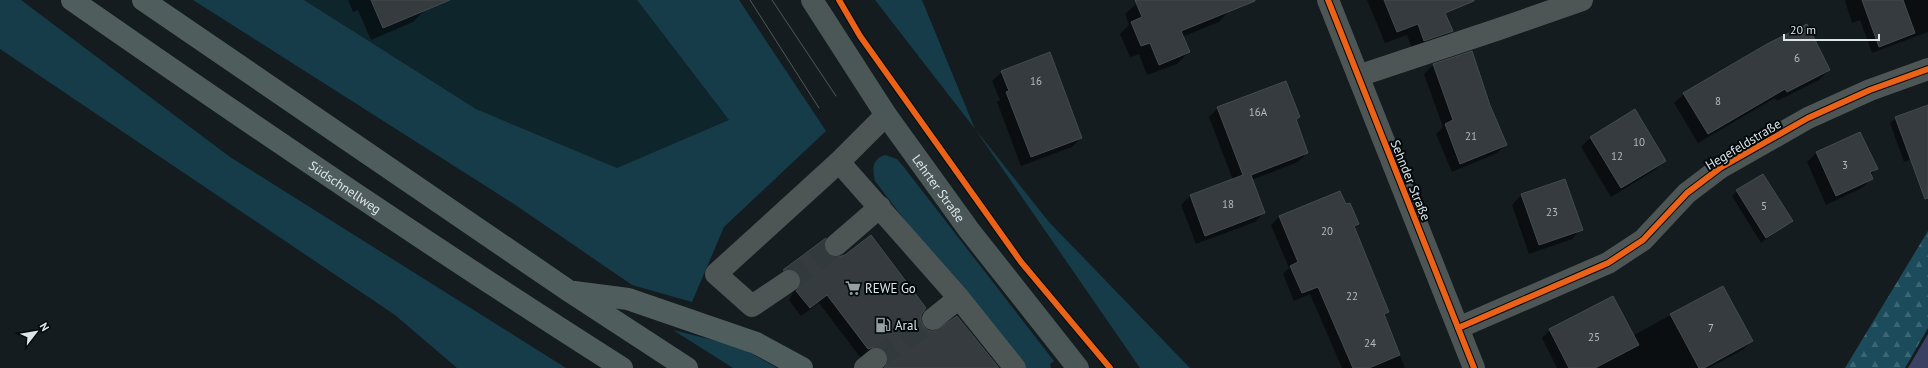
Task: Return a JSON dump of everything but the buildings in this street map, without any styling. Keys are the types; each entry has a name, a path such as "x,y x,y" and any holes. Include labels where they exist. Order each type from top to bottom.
{"highway":[{"name":"Südschnellweg","path":"72,0 242,118 602,360 622,368"},
{"path":"143,0 569,291 687,368"},
{"path":"569,291 628,299 756,343 802,368"}],"main road":[{"name":"Lehrter Straße","path":"812,0 886,115 969,230 1078,368"}],"street":[{"name":"Sehnder Straße","path":"1328,0 1474,368"},
{"path":"1358,76 1582,0"},
{"name":"Hegefeldstraße","path":"1458,328 1608,264 1643,240 1687,193 1720,168 1808,118 1870,90 1928,69"},
{"path":"789,281 752,306 716,274 839,162 886,115"},
{"path":"839,162 959,298 1015,368"},
{"path":"836,245 880,207"},
{"path":"933,319 959,298"}],"shaded area":[{"path":"0,0 21,0 230,157 566,368 457,368 395,315 0,49"},
{"path":"193,0 304,0 476,109 617,168 729,120 637,0 739,0 826,131 724,227 692,302 632,285 514,204"},
{"path":"304,0 637,0 730,121 617,168 476,109"},
{"path":"875,0 922,0 975,129"},
{"path":"975,129 1049,222 1190,368 1140,368"},
{"path":"885,155 897,159 903,166 1054,361 1050,364 1051,368 1019,368 1010,359 875,181 873,169 875,162"},
{"path":"673,330 740,347 777,368 733,368"},
{"path":"1928,334 1928,368 1908,368"}],"green space":[{"path":"1928,231 1928,328 1905,368 1845,368"}],"tunnel":[{"path":"789,281 836,245"},
{"path":"876,359 933,319"}],"tram line":[{"path":"750,0 819,108"},
{"path":"772,0 836,96"}],"cycle path":[{"path":"839,0 860,36 1021,262 1110,368"},
{"path":"1328,0 1474,368"},
{"path":"1458,328 1608,263 1643,240 1687,193 1720,168 1808,118 1870,90 1928,69"}],"place":[{"name":"REWE Go","path":"853,288"},
{"name":"Aral","path":"883,325"}]}
